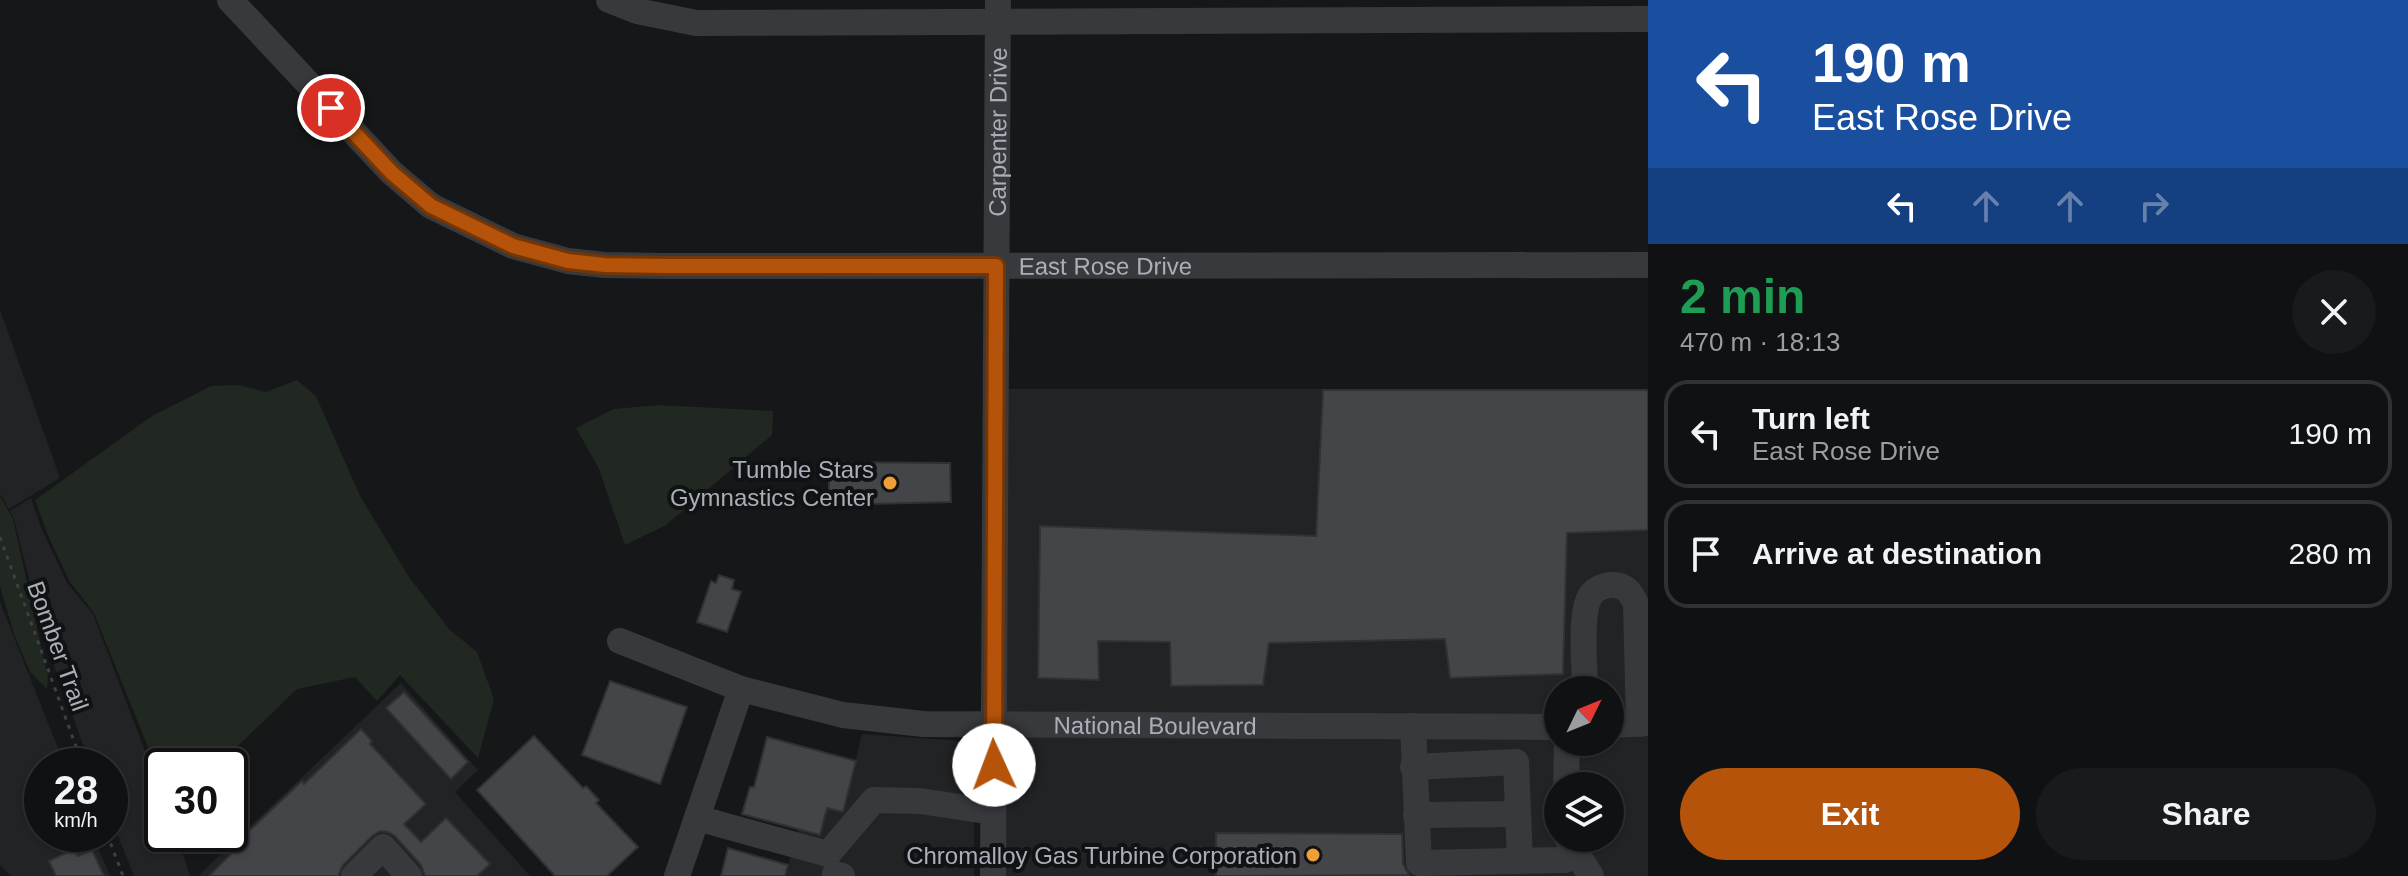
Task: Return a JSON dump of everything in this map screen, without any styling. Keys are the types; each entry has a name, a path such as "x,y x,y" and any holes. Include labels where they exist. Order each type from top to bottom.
{"street":[{"name":"East Rose Drive","path":"230,0 392,173 431,206 513,246 568,261 605,265 1648,265"},
{"path":"609,0 637,11 696,23 998,10 1648,19"},
{"name":"Carpenter Drive","path":"993,876 998,10"},
{"path":"1585,676 1588,598 1606,585 1619,585 1631,592 1636,604 1644,724 1624,725"},
{"name":"National Boulevard","path":"620,641 741,689 843,715 923,724 1544,727"},
{"path":"677,876 741,689"},
{"path":"1413,726 1419,863 1520,861 1566,853 1591,876"},
{"path":"1413,767 1516,762 1520,861"},
{"path":"697,818 835,870 874,800 920,801 993,812"},
{"path":"1416,815 1518,814"},
{"path":"354,876 383,847 409,876"}],"path":[{"name":"Bomber Trail","path":"0,537 76,748"},
{"path":"114,852 123,876"}],"shaded area":[{"path":"0,310 60,478 9,509 0,494"},
{"path":"297,380 316,396 360,496 409,577 449,629 477,652 494,699 478,758 400,675 377,701 355,677 297,689 236,748 148,748 94,613 70,582 35,500 152,416 211,386 239,385 266,392"},
{"path":"1003,389 1648,389 1648,876 1005,876"},
{"path":"658,405 773,411 772,435 666,525 625,545 599,469 576,428 614,409"},
{"path":"0,496 13,519 48,678 47,689 30,672 14,634 0,586"},
{"path":"31,498 67,583 93,614 144,749 144,852 182,852 190,876 134,876 125,852 128,852 128,748 84,748 45,641 10,511"},
{"path":"0,602 58,748 24,748 24,852 100,852 110,876 11,876 0,865"},
{"path":"401,683 478,770 455,792 530,876 198,876 223,852 248,852 248,828"},
{"path":"862,734 961,741 975,754 974,876 785,876 798,830 819,836 827,808 843,811"}],"building":[{"path":"1323,390 1648,390 1648,530 1567,533 1563,674 1450,678 1445,639 1269,643 1263,685 1171,686 1170,642 1098,641 1099,680 1038,678 1040,526 1316,536"},
{"name":"Tumble Stars Gymnastics Center","path":"830,462 950,463 951,502 828,505"},
{"path":"719,575 734,580 732,589 741,592 727,632 697,622 711,581 716,583"},
{"path":"610,681 687,707 660,784 582,755"},
{"path":"404,692 468,762 451,779 386,708"},
{"path":"361,729 372,741 370,744 426,804 404,824 421,842 446,818 490,864 477,876 425,876 421,865 395,836 380,831 343,865 338,876 209,876 233,852 248,852 248,832 302,781 304,784"},
{"path":"534,736 583,788 586,786 599,800 596,803 638,847 607,876 555,876 477,790"},
{"path":"767,737 856,761 843,812 827,808 820,835 742,814 750,787 754,787"},
{"name":"Chromalloy Gas Turbine Corporation","path":"1216,833 1402,834 1403,864 1409,875 1216,876"},
{"path":"728,848 788,865 785,876 721,876"},
{"path":"68,852 76,852 78,856 93,852 104,876 56,876 49,861"}],"place":[{"name":"Tumble Stars Gymnastics Center","path":"890,483"},
{"name":"Chromalloy Gas Turbine Corporation","path":"1313,855"}],"route":[{"path":"331,108 392,173 431,206 513,246 568,261 666,266 996,266 994,765"}]}
